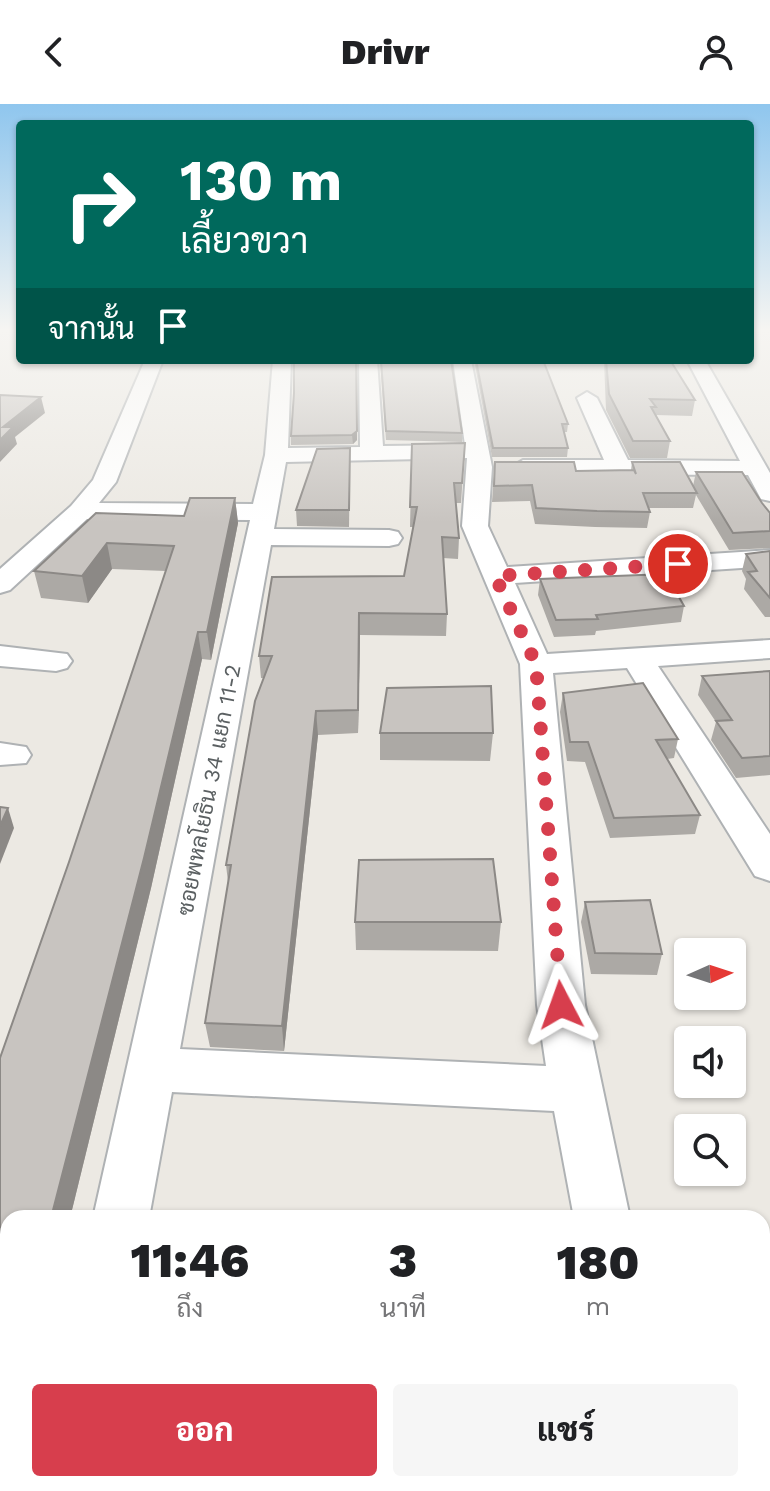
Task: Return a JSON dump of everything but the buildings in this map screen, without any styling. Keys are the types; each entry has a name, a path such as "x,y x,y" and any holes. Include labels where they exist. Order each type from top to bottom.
{"street":[{"path":"0,584 80,511 104,482 140,394"},
{"name":"ซอยพหลโยธิน 34 แยก 11-2","path":"123,1210 276,455 280,394"},
{"path":"369,394 372,453"},
{"path":"467,394 477,459 475,526 536,664 561,1005 600,1210"},
{"path":"714,394 770,494"},
{"path":"587,398 619,467"},
{"path":"276,455 372,453 619,467 755,468"},
{"path":"80,511 262,524 389,538"},
{"path":"495,576 770,558"},
{"path":"536,664 770,649"},
{"path":"0,656 56,661"},
{"path":"636,656 770,866"},
{"path":"153,1069 575,1090"}],"route":[{"path":"561,1005 536,664 495,576 678,564"}]}
